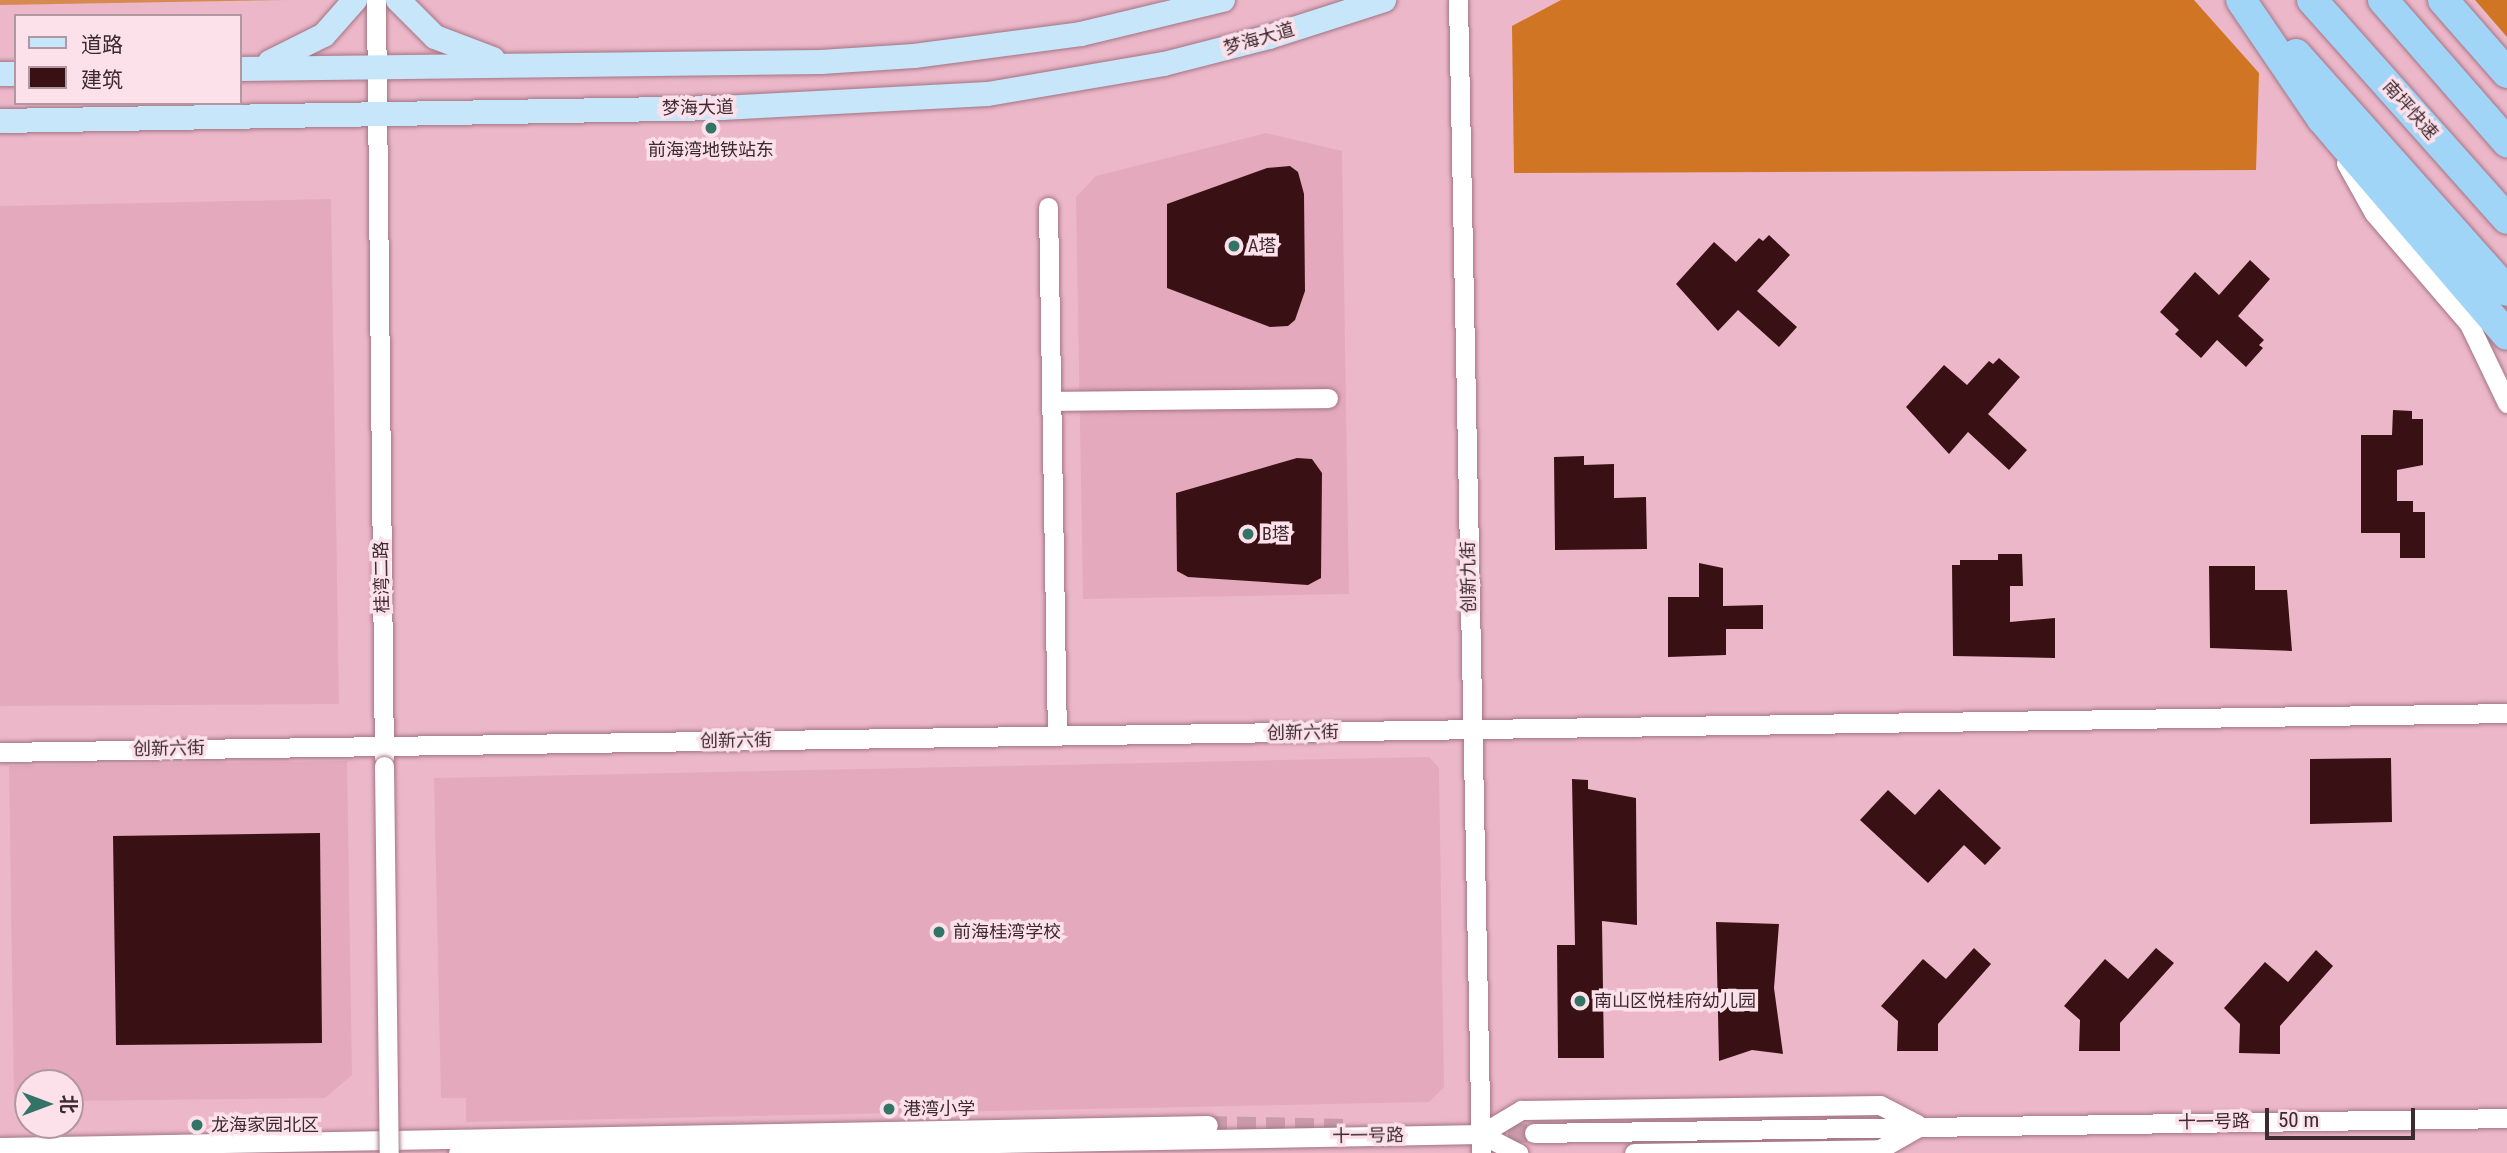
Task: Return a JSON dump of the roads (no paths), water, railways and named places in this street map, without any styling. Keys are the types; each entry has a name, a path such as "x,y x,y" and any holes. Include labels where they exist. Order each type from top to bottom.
{"highway":[{"path":"2244,0 2322,119 2505,334"},
{"path":"2244,0 2507,292"},
{"name":"南坪快速","path":"2312,0 2507,219"},
{"path":"2383,0 2507,142"},
{"path":"2443,0 2507,73"}],"main road":[{"path":"242,69 302,50 342,18 355,0"},
{"path":"398,0 435,37 518,65"},
{"path":"242,69 821,62 914,56 1082,34 1223,0"},
{"name":"梦海大道","path":"0,121 736,108 988,94 1164,64 1384,0"}],"street":[{"name":"桂湾二路","path":"376,0 389,1153"},
{"name":"创新九街","path":"1458,0 1481,1143"},
{"path":"2322,119 2374,213 2469,324 2507,403"},
{"path":"1048,207 1057,736"},
{"path":"1052,401 1328,398"},
{"name":"创新六街","path":"0,752 2507,713"},
{"name":"十一号路","path":"1481,1143 1521,1110 1880,1105 1921,1126 2507,1118"},
{"path":"0,1147 1208,1125"},
{"path":"1534,1133 1921,1126"},
{"name":"十一号路","path":"1634,1153 1880,1149 1921,1126"},
{"name":"十一号路","path":"458,1153 1389,1135 1481,1143 1518,1153"}],"tunnel":[{"path":"1208,1125 1348,1128"},
{"path":"1479,1131 1534,1133"}],"place":[{"name":"前海湾地铁站东","path":"711,128"},
{"name":"A塔","path":"1234,246"},
{"name":"B塔","path":"1248,534"},
{"name":"前海桂湾学校","path":"939,932"},
{"name":"南山区悦桂府幼儿园","path":"1580,1001"},
{"name":"港湾小学","path":"889,1109"},
{"name":"龙海家园北区","path":"197,1125"}]}
